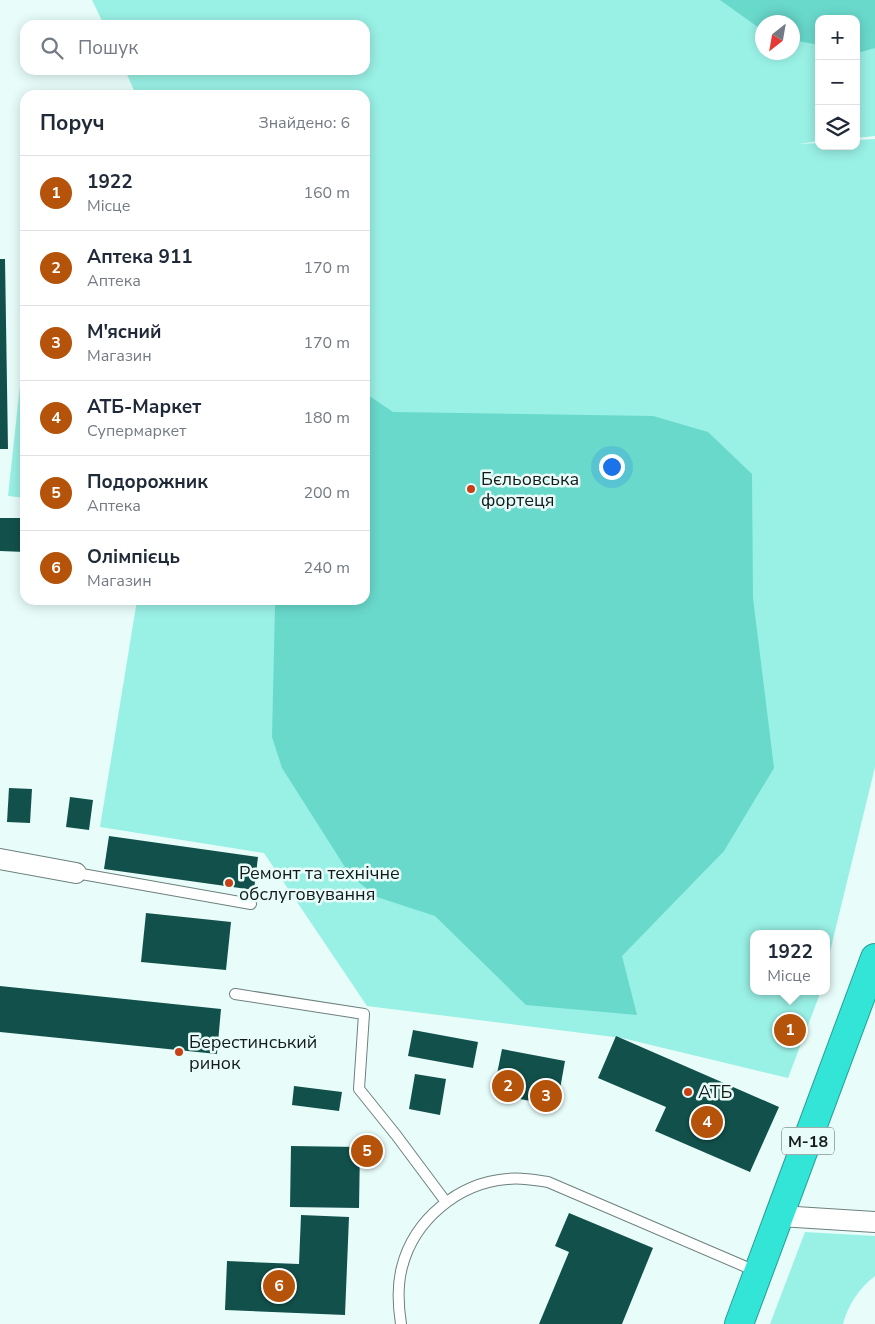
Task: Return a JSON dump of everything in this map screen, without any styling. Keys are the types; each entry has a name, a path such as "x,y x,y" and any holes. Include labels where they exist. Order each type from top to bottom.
{"highway":[{"name":"М-18","path":"740,1324 875,958"}],"street":[{"path":"0,859 76,873"},
{"path":"780,1216 875,1222"}],"lane":[{"path":"76,873 251,904"},
{"path":"235,994 364,1014 359,1089 446,1202"},
{"path":"402,1324 399,1308 399,1288 402,1267 409,1247 420,1229 433,1213 446,1202 486,1182 507,1178 548,1182 759,1272"}],"shaded area":[{"path":"92,0 875,0 875,136 860,138 860,15 815,15 815,142 799,144 815,143 815,150 860,150 860,140 875,139 875,767 830,952 830,930 750,930 750,995 819,995 788,1078 622,1038 367,1006 264,853 100,827 136,605 370,605 370,90 134,90 127,75 370,75 370,20 102,20"},
{"path":"720,0 875,0 875,48 861,52 860,15 815,15 815,44 800,41 800,15 755,15 755,25"},
{"path":"20,385 20,497 8,496"},
{"path":"370,396 393,412 653,416 708,432 752,474 753,598 774,768 724,851 622,956 637,1015 526,1005 435,916 377,897 350,875 282,768 272,737 276,605 370,605"},
{"path":"805,1232 875,1236 875,1276 855,1297 843,1324 770,1324"}],"building":[{"path":"0,259 5,259 8,449 0,449"},
{"path":"0,518 20,518 20,552 0,551"},
{"path":"9,788 32,789 30,823 7,822"},
{"path":"70,797 93,800 89,830 66,827"},
{"path":"109,836 258,857 254,890 104,869"},
{"path":"146,913 231,922 226,970 141,962"},
{"path":"0,986 221,1009 217,1054 0,1032"},
{"path":"413,1030 478,1042 473,1068 408,1056"},
{"name":"АТБ","path":"616,1036 779,1107 750,1172 655,1131 666,1107 598,1078"},
{"path":"502,1049 565,1061 557,1106 493,1094"},
{"path":"415,1074 446,1079 440,1115 409,1109"},
{"path":"294,1086 342,1092 339,1111 292,1105"},
{"path":"291,1146 360,1147 359,1208 290,1207"},
{"path":"569,1213 653,1248 622,1324 539,1324 569,1252 555,1246"},
{"path":"301,1215 349,1217 345,1315 225,1310 227,1261 299,1264"}],"place":[{"name":"Бєльовська фортеця","path":"471,489"},
{"name":"Ремонт та технічне обслуговування","path":"229,883"},
{"name":"1922","path":"790,1030"},
{"name":"Берестинський ринок","path":"179,1052"},
{"name":"Аптека 911","path":"508,1086"},
{"name":"АТБ","path":"688,1092"},
{"name":"М'ясний","path":"546,1096"},
{"name":"АТБ-Маркет","path":"707,1122"},
{"name":"Подорожник","path":"367,1151"},
{"name":"Олімпієць","path":"279,1286"}]}
